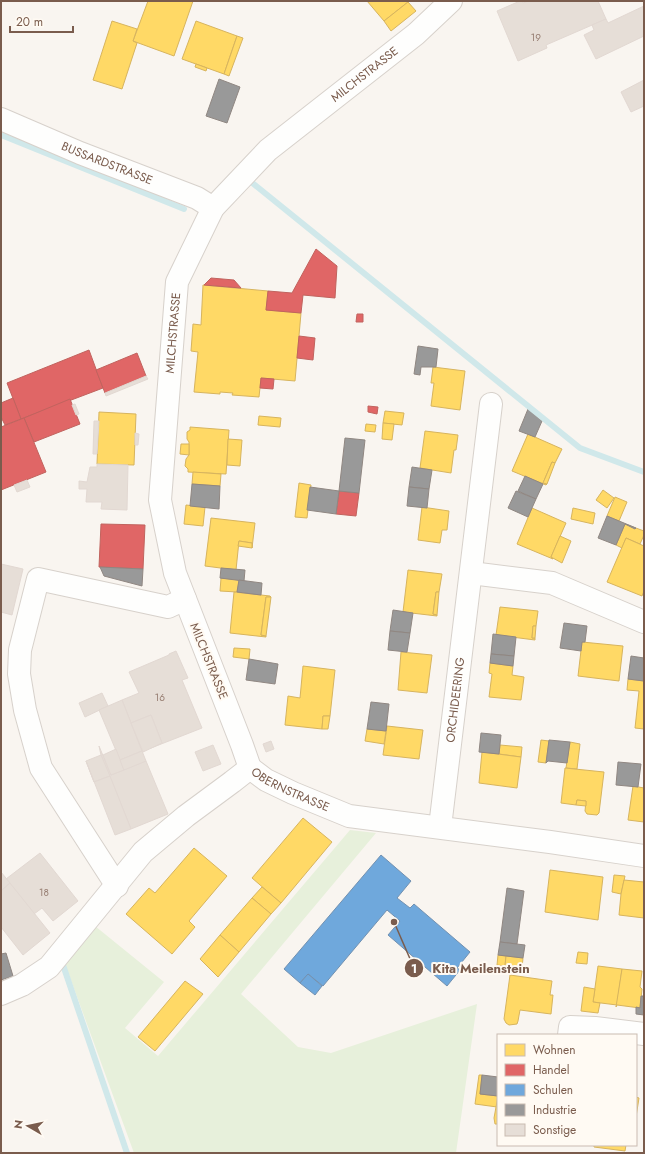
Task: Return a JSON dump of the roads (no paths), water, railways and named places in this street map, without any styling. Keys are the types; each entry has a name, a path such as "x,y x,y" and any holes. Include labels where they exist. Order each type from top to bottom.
{"street":[{"name":"MILCHSTRASSE","path":"250,768 240,738 175,572 160,500 177,282 213,208 268,150 416,34 451,1"},
{"name":"BUSSARDSTRASSE","path":"1,119 80,153 197,198 213,208"},
{"name":"ORCHIDEERING","path":"440,828 491,404"},
{"path":"471,573 552,583 644,622"},
{"path":"117,886 41,768 25,710 19,674 20,650 38,578 168,607 185,599"},
{"name":"OBERNSTRASSE","path":"1,994 22,985 49,967 117,886 143,852 186,816 250,768 266,780 349,816 644,856"},
{"path":"569,1034 570,1027 595,1028 644,1034"}],"waterway":[{"path":"1,135 184,209"},
{"path":"250,181 580,448 644,472"},
{"path":"63,965 127,1153"}],"place":[{"name":"Kita Meilenstein","path":"394,922"}]}
